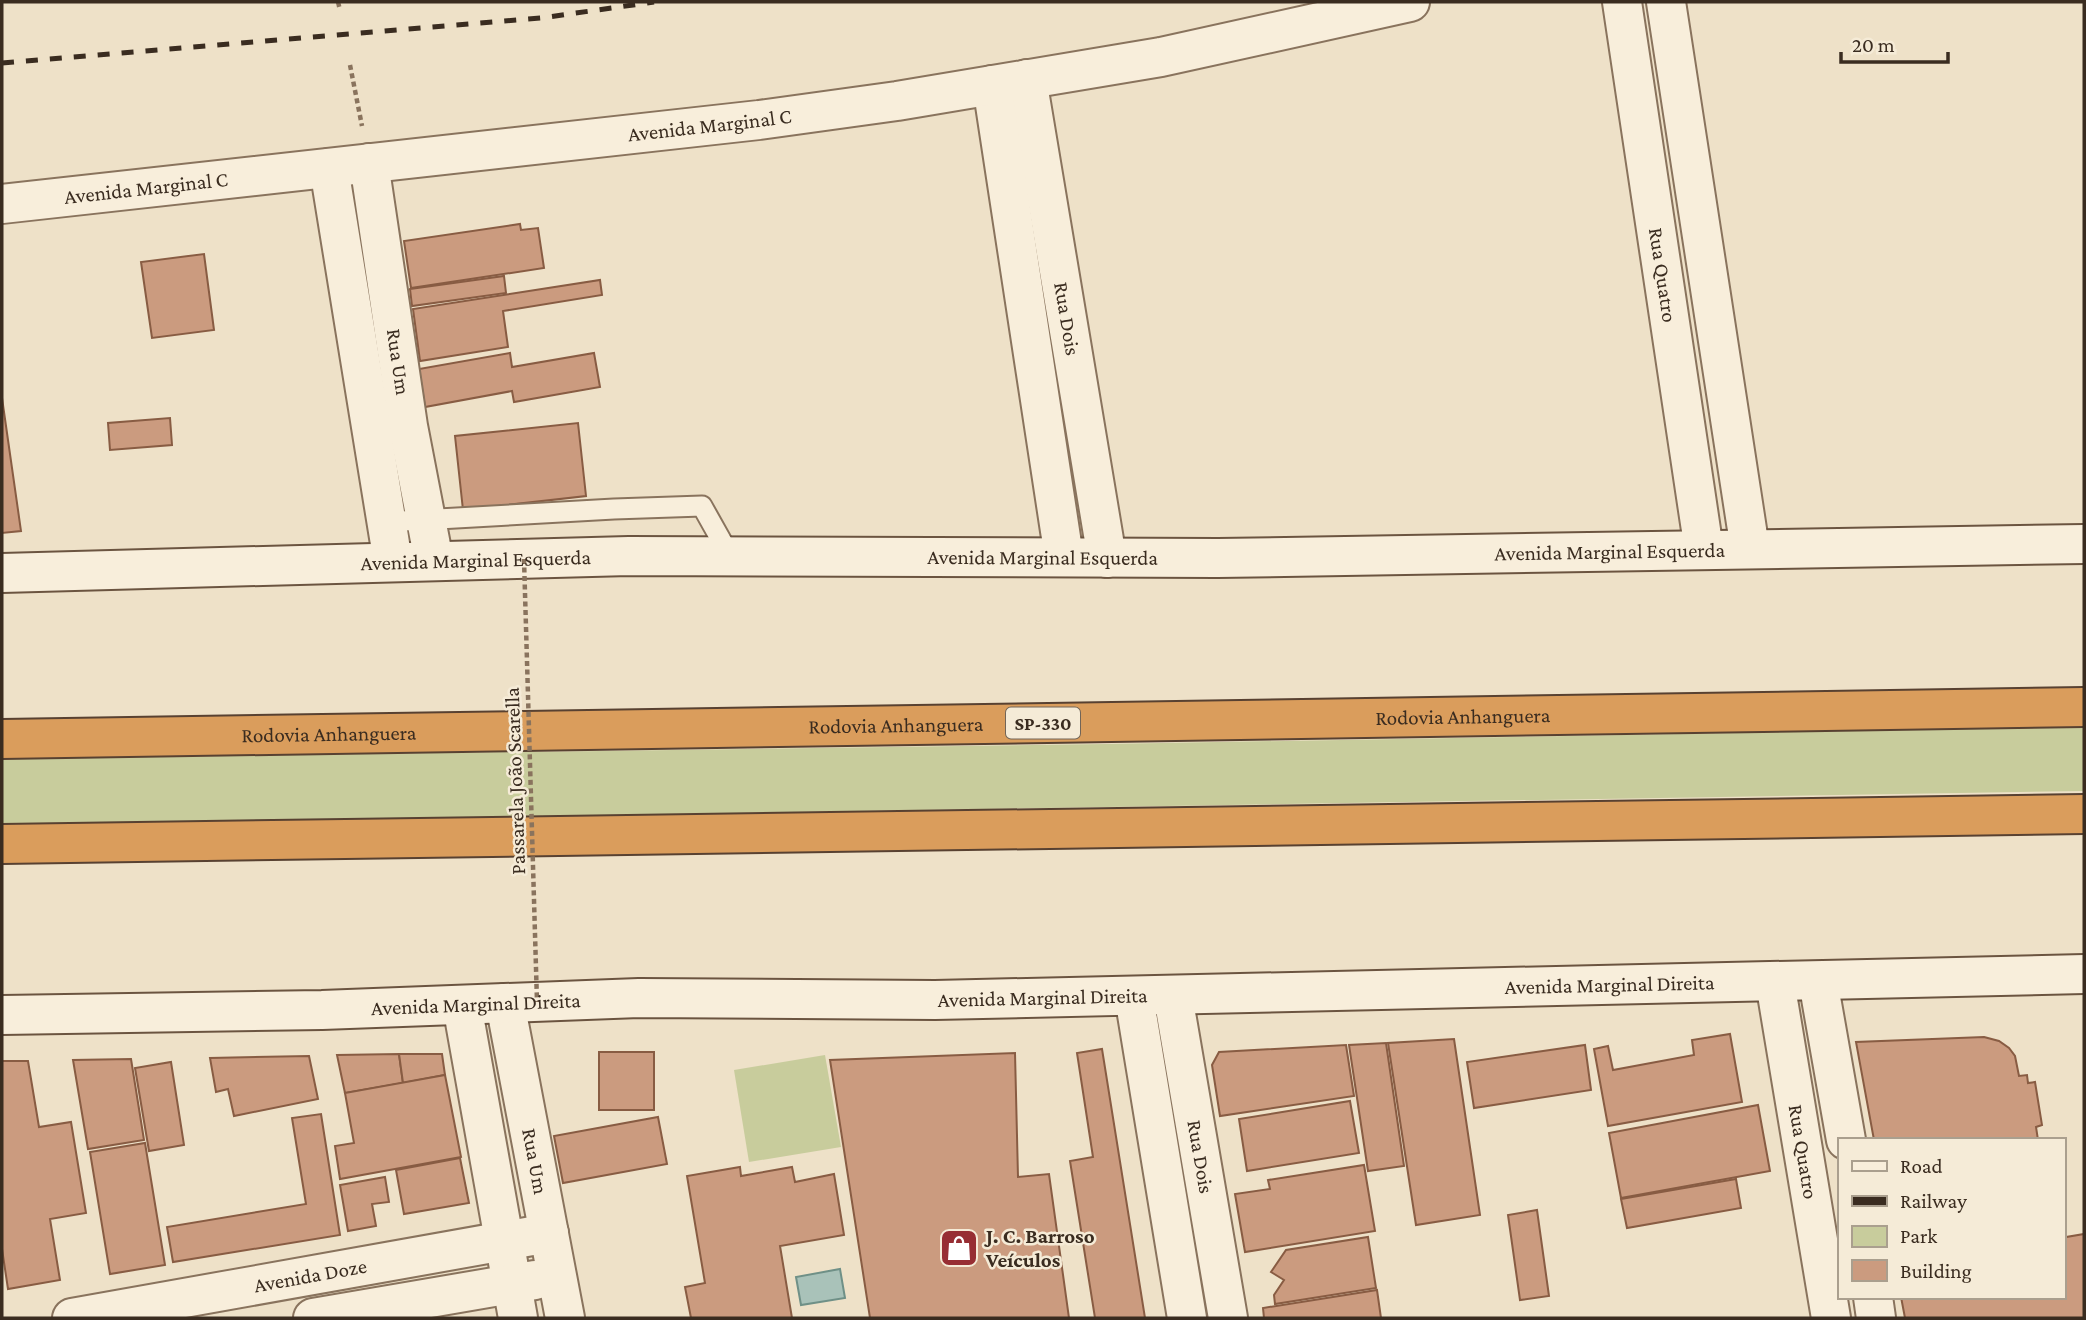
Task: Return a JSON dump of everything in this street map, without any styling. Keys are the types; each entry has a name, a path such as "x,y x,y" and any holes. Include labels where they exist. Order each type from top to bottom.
{"highway":[{"name":"Rodovia Anhanguera","path":"2,739 2084,706"},
{"path":"2,844 2084,814"}],"street":[{"name":"Avenida Marginal C","path":"2,204 759,120 1161,57 1410,2"},
{"name":"Rua Quatro","path":"1622,2 1704,550"},
{"name":"Rua Quatro","path":"1666,2 1750,549"},
{"name":"Rua Dois","path":"1010,82 1064,557"},
{"name":"Rua Dois","path":"1010,82 1107,558"},
{"name":"Rua Um","path":"369,163 408,426 434,561"},
{"name":"Rua Um","path":"329,168 393,562"},
{"name":"Avenida Marginal Esquerda","path":"2,573 730,556 1232,558 2084,544"},
{"name":"Avenida Marginal Direita","path":"2,1015 321,1010 639,998 935,1000 2084,974"},
{"name":"Rua Quatro","path":"1818,981 1846,1138"},
{"name":"Rua Quatro","path":"1775,982 1831,1318"},
{"name":"Rua Dois","path":"1135,996 1187,1318"},
{"name":"Rua Dois","path":"1173,996 1228,1318"},
{"name":"Rua Um","path":"521,1003 549,1233 565,1318"},
{"path":"462,1005 514,1301"},
{"name":"Avenida Doze","path":"72,1318 549,1233"},
{"name":"Avenida Doze","path":"313,1318 514,1301 558,1276"},
{"path":"1873,1299 1877,1318"}],"lane":[{"path":"385,522 702,506 730,556"}],"path":[{"path":"338,2 340,10"},
{"path":"350,65 369,163"},
{"name":"Passarela João Scarella","path":"521,1003 524,559"}],"green space":[{"path":"2084,727 2084,791 2,825 2,759"},
{"path":"825,1055 841,1147 749,1162 734,1070"}],"water":[{"path":"840,1269 845,1298 801,1305 796,1277"}],"building":[{"path":"520,224 521,230 538,228 544,268 411,288 404,241"},
{"path":"204,254 214,330 152,338 141,262"},
{"path":"504,276 506,293 412,306 410,289"},
{"path":"600,280 602,295 503,311 508,347 420,361 413,309"},
{"path":"510,353 512,367 594,353 600,387 514,402 512,391 425,407 419,369"},
{"path":"2,398 21,531 2,533"},
{"path":"170,418 172,445 110,450 108,423"},
{"path":"578,423 586,496 463,510 455,436"},
{"path":"1730,1034 1742,1102 1608,1126 1594,1049 1608,1046 1613,1070 1694,1055 1692,1040"},
{"path":"1984,1037 1999,1041 2015,1056 2019,1076 2027,1075 2028,1083 2035,1082 2042,1125 2036,1127 2038,1138 1874,1138 1856,1042"},
{"path":"1454,1039 1480,1215 1416,1225 1388,1043"},
{"path":"1386,1043 1404,1166 1368,1171 1349,1045"},
{"path":"1346,1045 1354,1096 1220,1116 1212,1065 1219,1052"},
{"path":"1585,1045 1591,1090 1474,1108 1467,1062"},
{"path":"1102,1049 1145,1318 1095,1318 1070,1161 1093,1157 1077,1053"},
{"path":"599,1052 654,1052 654,1110 599,1110"},
{"name":"J. C. Barroso Veículos","path":"1015,1053 1018,1177 1049,1174 1069,1318 870,1318 830,1060"},
{"path":"399,1054 403,1083 345,1093 337,1055"},
{"path":"399,1054 442,1054 445,1075 403,1083"},
{"path":"309,1056 318,1099 234,1116 228,1089 216,1092 210,1058"},
{"path":"131,1059 144,1140 88,1149 73,1060"},
{"path":"2,1061 28,1061 39,1127 71,1122 86,1213 50,1219 60,1280 8,1289 2,1249"},
{"path":"171,1062 184,1145 149,1151 135,1068"},
{"path":"445,1075 461,1157 340,1179 335,1146 354,1143 345,1093"},
{"path":"1350,1101 1359,1153 1247,1171 1239,1119"},
{"path":"1758,1105 1770,1171 1621,1198 1609,1133"},
{"path":"321,1114 340,1235 173,1262 167,1227 306,1204 292,1118"},
{"path":"658,1117 667,1164 563,1183 554,1136"},
{"path":"145,1143 165,1265 110,1274 90,1152"},
{"path":"460,1158 469,1203 404,1214 396,1170"},
{"path":"1364,1165 1375,1231 1245,1252 1235,1194 1270,1189 1268,1180"},
{"path":"740,1167 741,1176 792,1167 795,1182 834,1174 844,1235 780,1246 792,1318 691,1318 685,1287 705,1283 687,1176"},
{"path":"385,1177 389,1202 372,1204 376,1226 348,1231 340,1185"},
{"path":"1736,1179 1741,1208 1627,1228 1621,1199"},
{"path":"1537,1210 1549,1296 1520,1300 1508,1215"},
{"path":"2065,1233 2066,1237 2084,1234 2084,1318 1905,1318 1901,1299 2065,1299"},
{"path":"1368,1237 1376,1288 1275,1304 1274,1295 1284,1280 1271,1272 1286,1250"},
{"path":"1377,1290 1381,1318 1264,1318 1263,1308"}],"railway":[{"path":"2,63 541,18 654,2"}],"place":[{"name":"J. C. Barroso Veículos","path":"959,1248"}]}
